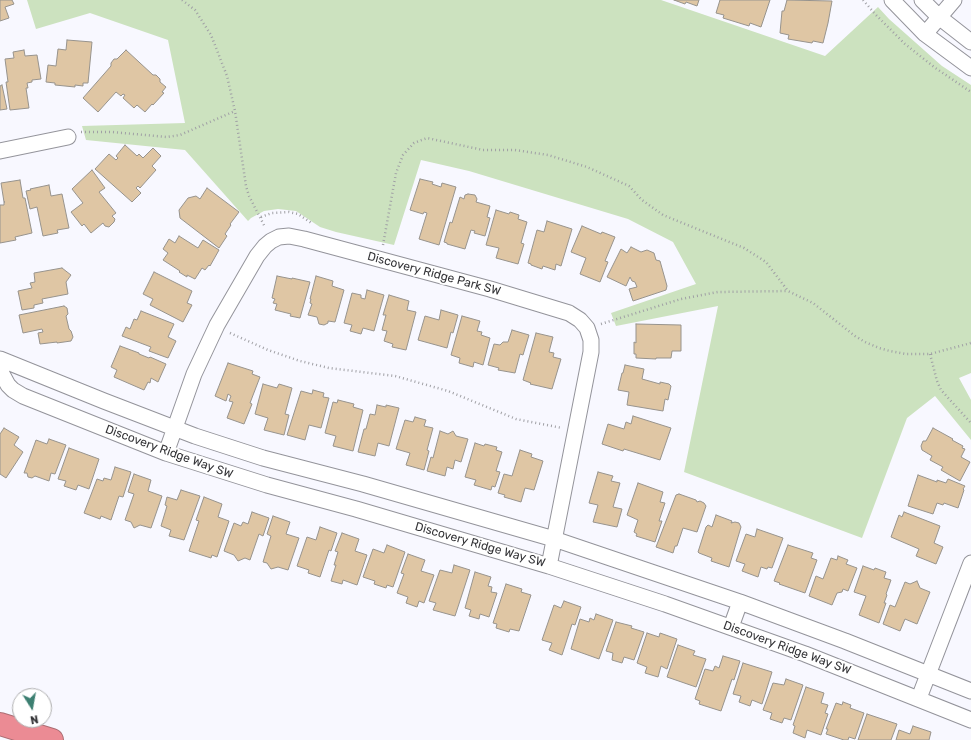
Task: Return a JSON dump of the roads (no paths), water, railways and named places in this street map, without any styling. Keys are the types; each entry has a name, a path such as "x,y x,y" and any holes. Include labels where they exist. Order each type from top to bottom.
{"highway":[{"path":"0,724 52,740"}],"street":[{"path":"892,0 925,34 971,68"},
{"path":"922,0 939,17 971,42"},
{"path":"925,34 954,0"},
{"path":"0,151 68,137"},
{"name":"Discovery Ridge Park SW","path":"166,453 194,374 217,326 261,251 271,241 279,238 289,236 304,239 490,289 569,313 580,320 587,328 591,340 591,352 554,540"},
{"name":"Discovery Ridge Way SW","path":"0,359 174,429 263,458 363,484 554,540 740,602 845,640 971,691"},
{"name":"Discovery Ridge Way SW","path":"0,364 8,385 23,396 166,453 267,485 356,509 549,566 731,627 919,698 971,720"},
{"path":"356,509 363,484"},
{"path":"549,566 554,540"},
{"path":"919,698 971,563"},
{"path":"731,627 740,602"}]}
